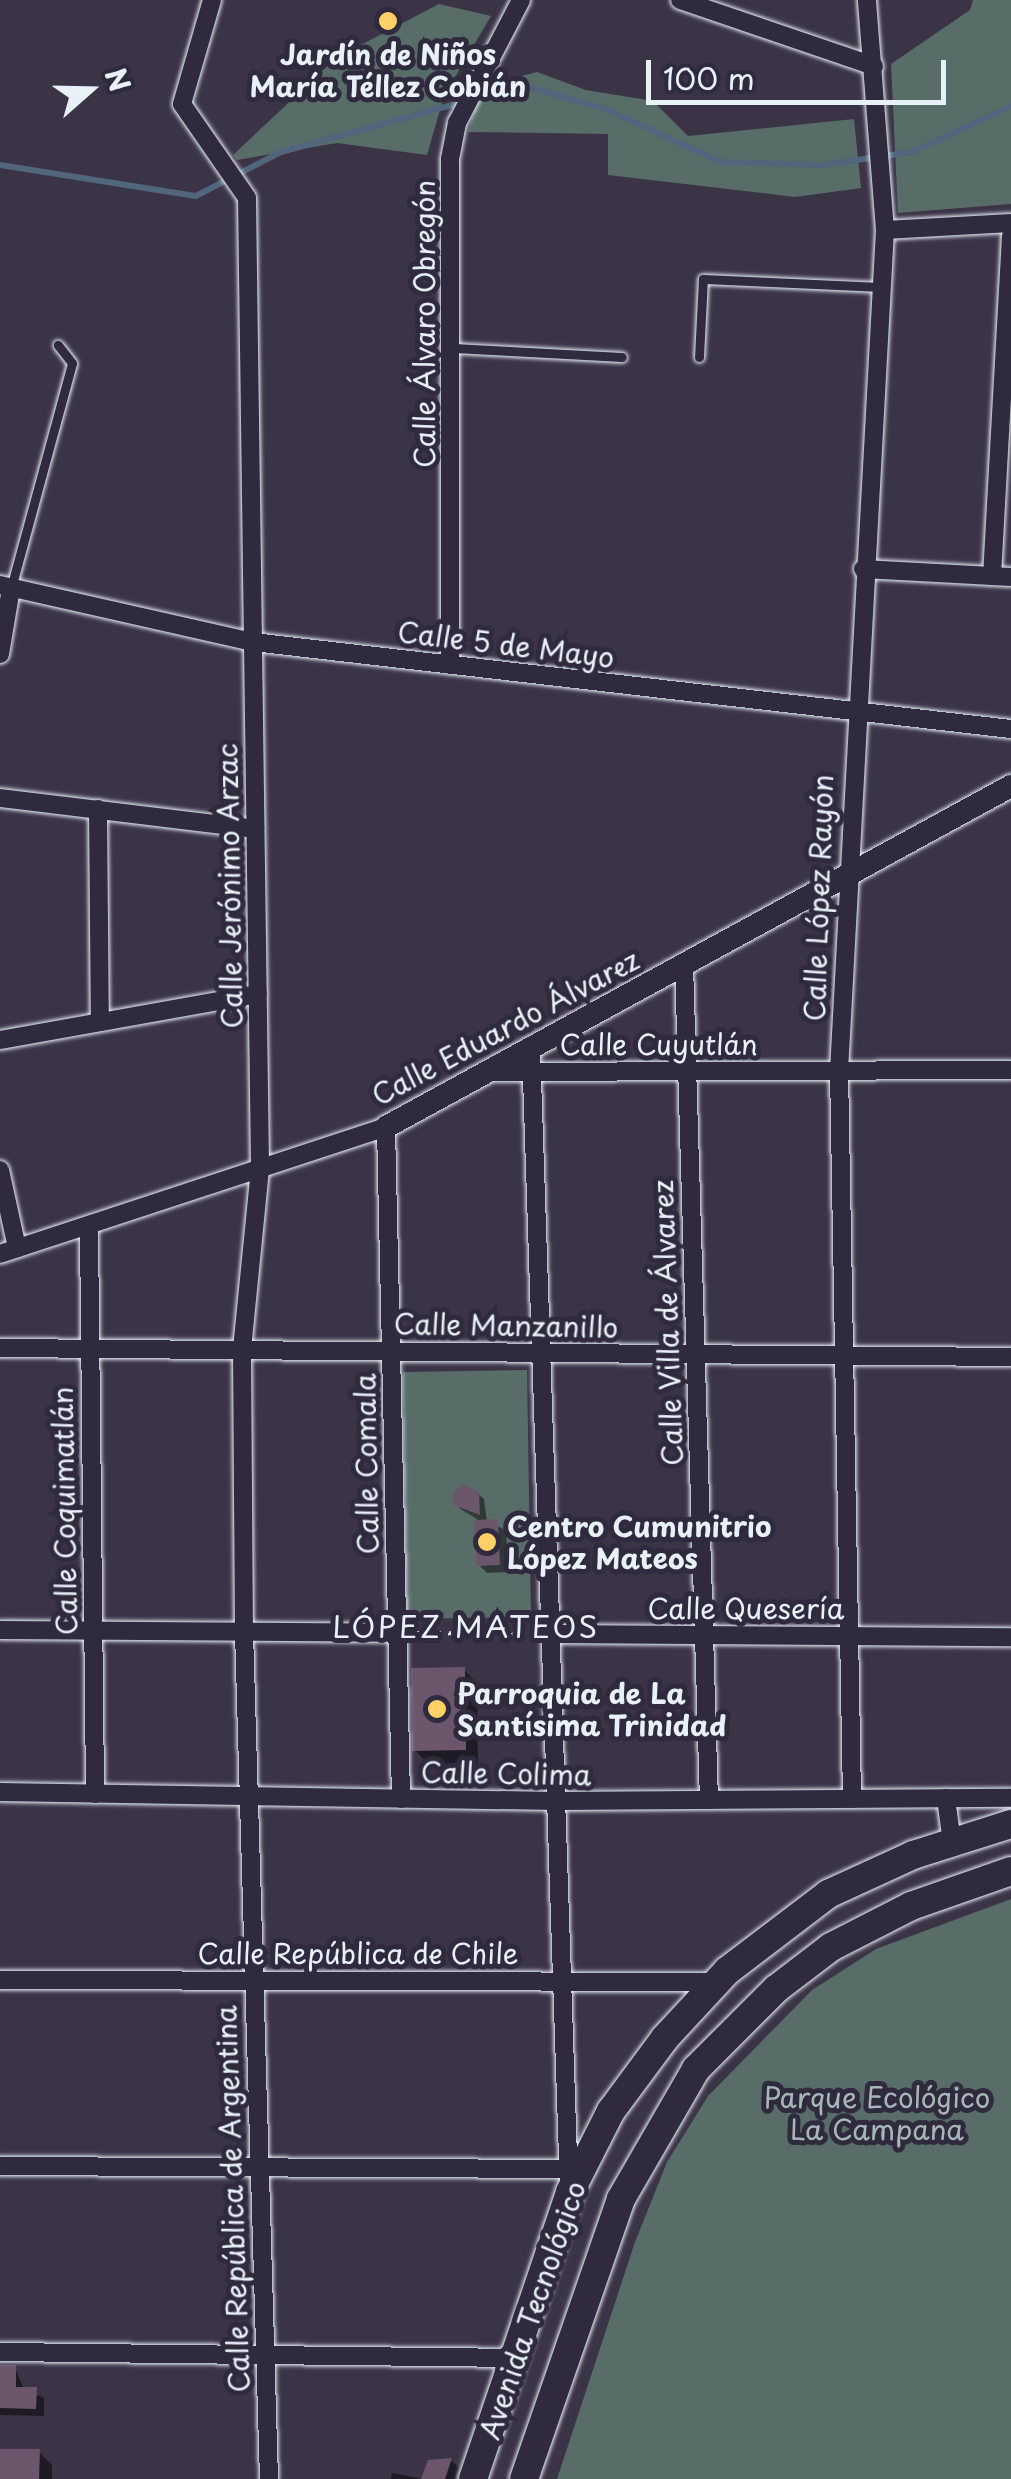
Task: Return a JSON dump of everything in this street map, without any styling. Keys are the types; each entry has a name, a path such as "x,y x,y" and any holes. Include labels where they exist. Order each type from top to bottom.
{"main road":[{"name":"Avenida Tecnológico","path":"473,2479 518,2358 569,2181 611,2111 716,1982 828,1894 952,1843 1011,1824"},
{"name":"Avenida Tecnológico","path":"524,2479 622,2199 696,2069 776,1989 831,1947 911,1906 1011,1871"}],"street":[{"name":"Calle Jerónimo Arzac","path":"212,0 182,104 247,198 260,1170 242,1350 246,1796"},
{"name":"Calle Álvaro Obregón","path":"450,664 454,348 450,159 457,123 478,75 521,0"},
{"path":"680,0 874,66"},
{"name":"Calle López Rayón","path":"852,1799 839,1355 839,1071 854,712 885,230 868,0"},
{"path":"885,230 1011,223"},
{"path":"863,569 1002,577 1011,236"},
{"path":"0,654 6,587"},
{"name":"Calle 5 de Mayo","path":"6,587 253,642 1011,730"},
{"name":"Calle Eduardo Álvarez","path":"9,1252 386,1127 488,1072 531,1060 684,964 1011,786"},
{"path":"0,798 256,828"},
{"path":"98,809 100,1022"},
{"name":"Calle Villa de Álvarez","path":"684,964 708,1800"},
{"path":"0,1040 258,994"},
{"path":"0,2166 259,2167 569,2181 531,1060"},
{"name":"Calle Cuyutlán","path":"531,1060 687,1071 1011,1070"},
{"name":"Calle Comala","path":"386,1127 401,1799"},
{"path":"0,1170 9,1252"},
{"name":"Calle Coquimatlán","path":"89,1228 95,1794"},
{"name":"Calle Manzanillo","path":"0,1348 1011,1357"},
{"path":"0,1630 398,1633"},
{"name":"Calle Quesería","path":"550,1634 1011,1637"},
{"name":"Calle Colima","path":"0,1792 556,1802 1011,1798"},
{"name":"Calle República de Argentina","path":"246,1796 269,2479"},
{"path":"946,1798 952,1843"},
{"name":"Calle República de Chile","path":"0,1980 716,1982"},
{"path":"0,2352 518,2358"}],"lane":[{"path":"699,356 703,279 882,288"},
{"path":"6,587 72,363 58,346"},
{"path":"454,348 622,357"}],"path":[{"path":"398,1633 550,1634"}],"green space":[{"path":"973,0 1011,0 1011,204 898,213 891,64 970,10"},
{"path":"439,4 491,16 444,96 427,155 337,143 237,160 233,155 336,58"},
{"path":"537,72 586,90 653,101 688,136 854,119 861,188 795,197 608,175 608,134 468,132 484,79 495,83"},
{"path":"527,1370 531,1617 407,1619 403,1372"},
{"name":"Parque Ecológico La Campana","path":"1011,1899 1011,2479 557,2479 635,2242 667,2162 708,2096 812,1990 876,1949"}],"building":[{"path":"463,1484 479,1492 480,1515 453,1505 453,1492"},
{"name":"Centro Cumunitrio López Mateos","path":"498,1519 500,1565 476,1566 474,1520"},
{"name":"Parroquia de La Santísima Trinidad","path":"465,1667 466,1750 412,1751 411,1668"},
{"path":"0,2365 16,2365 16,2387 37,2387 36,2409 0,2408"},
{"path":"0,2449 40,2449 39,2479 0,2479"},
{"path":"452,2458 445,2479 421,2479 428,2460"}],"waterway":[{"path":"475,99 525,86 606,109 720,162 823,165 912,152 1011,106"},
{"path":"0,165 196,196 281,152 463,102"}],"place":[{"name":"Jardín de Niños María Téllez Cobián","path":"388,21"},
{"name":"Centro Cumunitrio López Mateos","path":"487,1542"},
{"name":"Parroquia de La Santísima Trinidad","path":"437,1709"}],"district":[{"name":"LÓPEZ MATEOS","path":"466,1626"}]}
